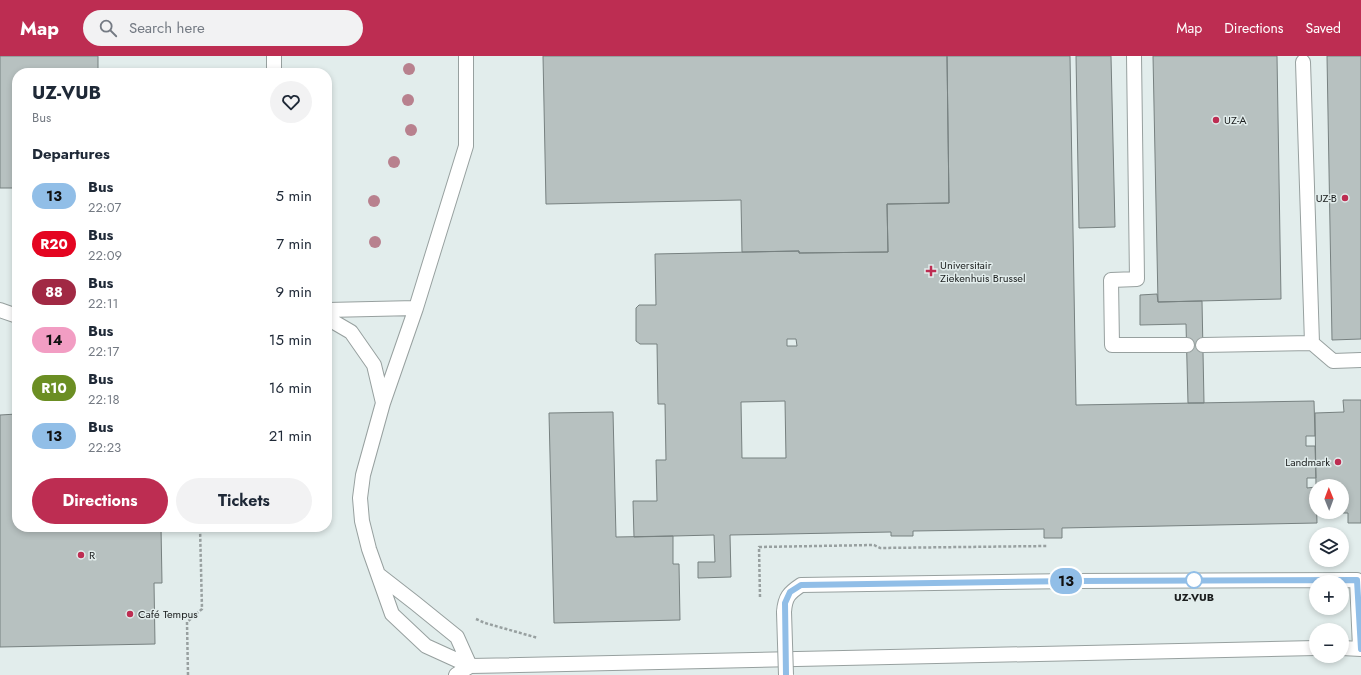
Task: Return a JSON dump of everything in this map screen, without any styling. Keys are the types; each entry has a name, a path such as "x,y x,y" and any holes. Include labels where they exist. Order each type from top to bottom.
{"lane":[{"path":"274,56 274,68"},
{"path":"466,56 466,146 416,308 383,404 362,475 360,498 362,521 369,549 392,614 426,646 470,666 633,669 1309,648"},
{"path":"1134,56 1138,279 1111,280 1112,345 1186,345"},
{"path":"1303,62 1312,343"},
{"path":"332,310 416,308"},
{"path":"0,310 12,314"},
{"path":"332,321 351,332 374,365 383,404"},
{"path":"1203,345 1312,343 1333,361 1361,360"},
{"path":"379,575 457,637 470,666"},
{"path":"786,675 785,603 790,592 801,585 1076,581 1357,580 1360,649 1349,648"},
{"path":"456,675 470,666"}],"path":[{"path":"188,675 187,622 202,609 200,532"},
{"path":"760,604 759,547 874,545 880,548 1047,546"}],"building":[{"path":"0,56 98,56 98,68 12,68 12,188 0,188"},
{"path":"543,56 947,56 949,203 887,204 888,252 799,253 799,251 742,252 741,200 546,204"},
{"path":"947,56 1070,56 1076,405 1314,401 1315,436 1306,436 1306,446 1315,446 1316,478 1307,478 1307,488 1309,488 1309,519 1317,519 1317,523 1062,528 1062,538 1044,538 1044,529 913,531 913,536 891,536 891,532 730,535 731,577 698,578 698,562 715,562 714,535 634,537 633,501 657,501 656,460 666,460 665,404 658,404 657,344 640,344 636,341 636,308 639,305 656,305 655,254 799,251 799,253 888,252 887,204 949,203","holes":["787,339 796,339 797,346 787,346","785,401 786,458 742,458 741,402"]},
{"path":"1076,56 1111,56 1115,227 1079,228"},
{"name":"UZ-A","path":"1153,56 1277,56 1281,299 1158,302"},
{"name":"UZ-B","path":"1327,56 1361,56 1361,339 1332,340"},
{"path":"1157,294 1158,302 1202,301 1204,403 1188,403 1186,324 1140,325 1140,295"},
{"name":"Landmark","path":"1343,400 1361,400 1361,523 1348,523 1349,479 1316,479 1315,413 1344,412"},
{"path":"613,412 616,537 673,536 673,564 679,564 680,620 554,623 549,413"},
{"name":"R","path":"12,414 12,532 161,532 162,583 154,583 155,644 0,647 0,415"}],"bus line":[{"name":"13","path":"786,675 785,603 790,592 801,585 1076,581 1357,580 1361,649"}],"place":[{"name":"UZ-A","path":"1216,120"},
{"name":"UZ-B","path":"1345,198"},
{"name":"Universitair Ziekenhuis Brussel","path":"931,271"},
{"name":"Landmark","path":"1338,462"},
{"name":"R","path":"81,555"},
{"name":"UZ-VUB","path":"1194,580"},
{"name":"Café Tempus","path":"130,614"}]}
